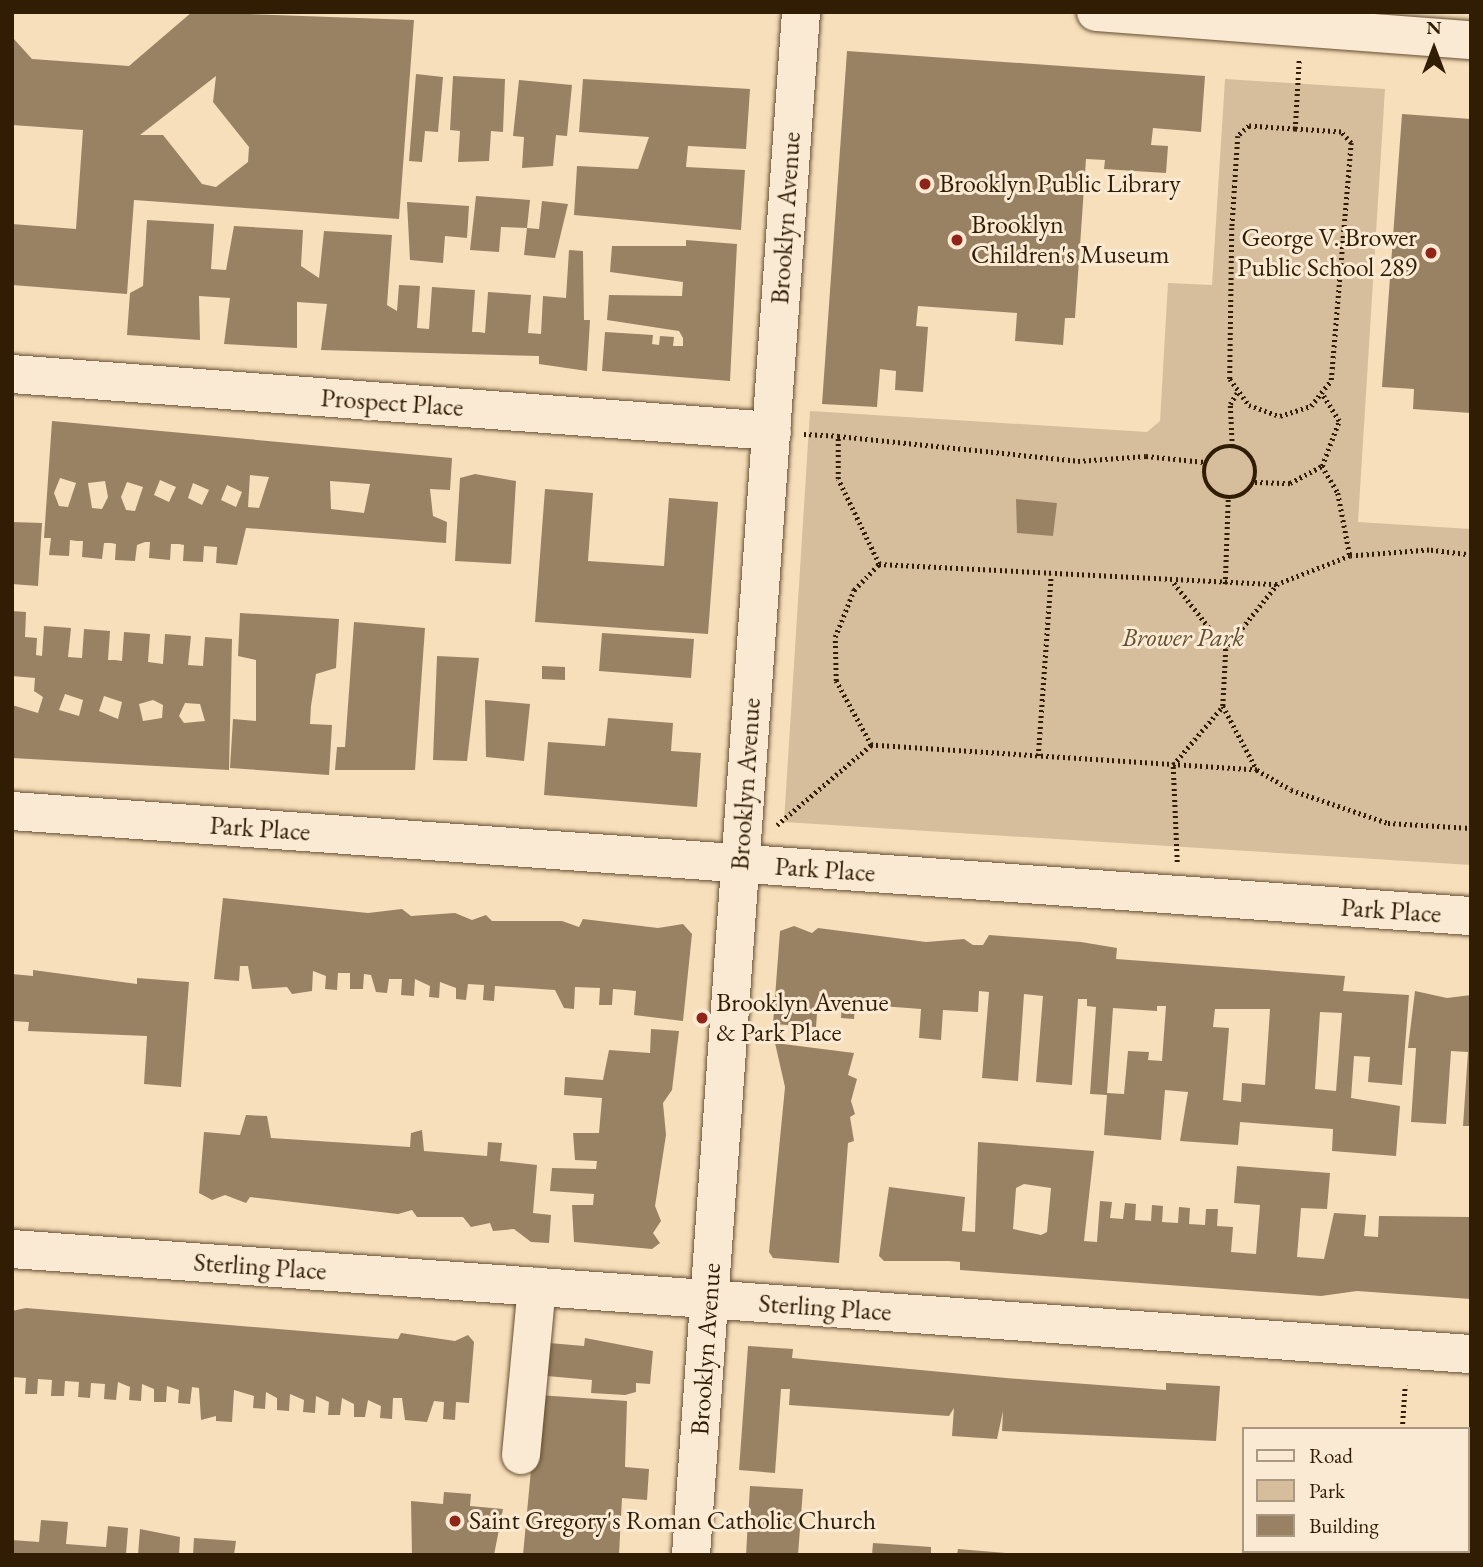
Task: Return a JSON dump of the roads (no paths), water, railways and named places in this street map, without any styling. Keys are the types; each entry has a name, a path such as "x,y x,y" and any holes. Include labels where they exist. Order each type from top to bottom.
{"street":[{"name":"Brooklyn Avenue","path":"691,1555 801,12"},
{"path":"1096,12 1471,40"},
{"name":"Prospect Place","path":"12,374 772,431"},
{"name":"Park Place","path":"12,811 1471,916"},
{"name":"Sterling Place","path":"12,1249 1471,1354"},
{"path":"521,1455 537,1287"}],"place":[{"name":"Brooklyn Public Library","path":"925,184"},
{"name":"Brooklyn Children's Museum","path":"957,240"},
{"name":"George V. Brower Public School 289","path":"1431,253"},
{"name":"Brooklyn Avenue & Park Place","path":"702,1018"},
{"name":"Saint Gregory's Roman Catholic Church","path":"455,1521"}],"park label":[{"name":"Brower Park","path":"1183,638"}]}
